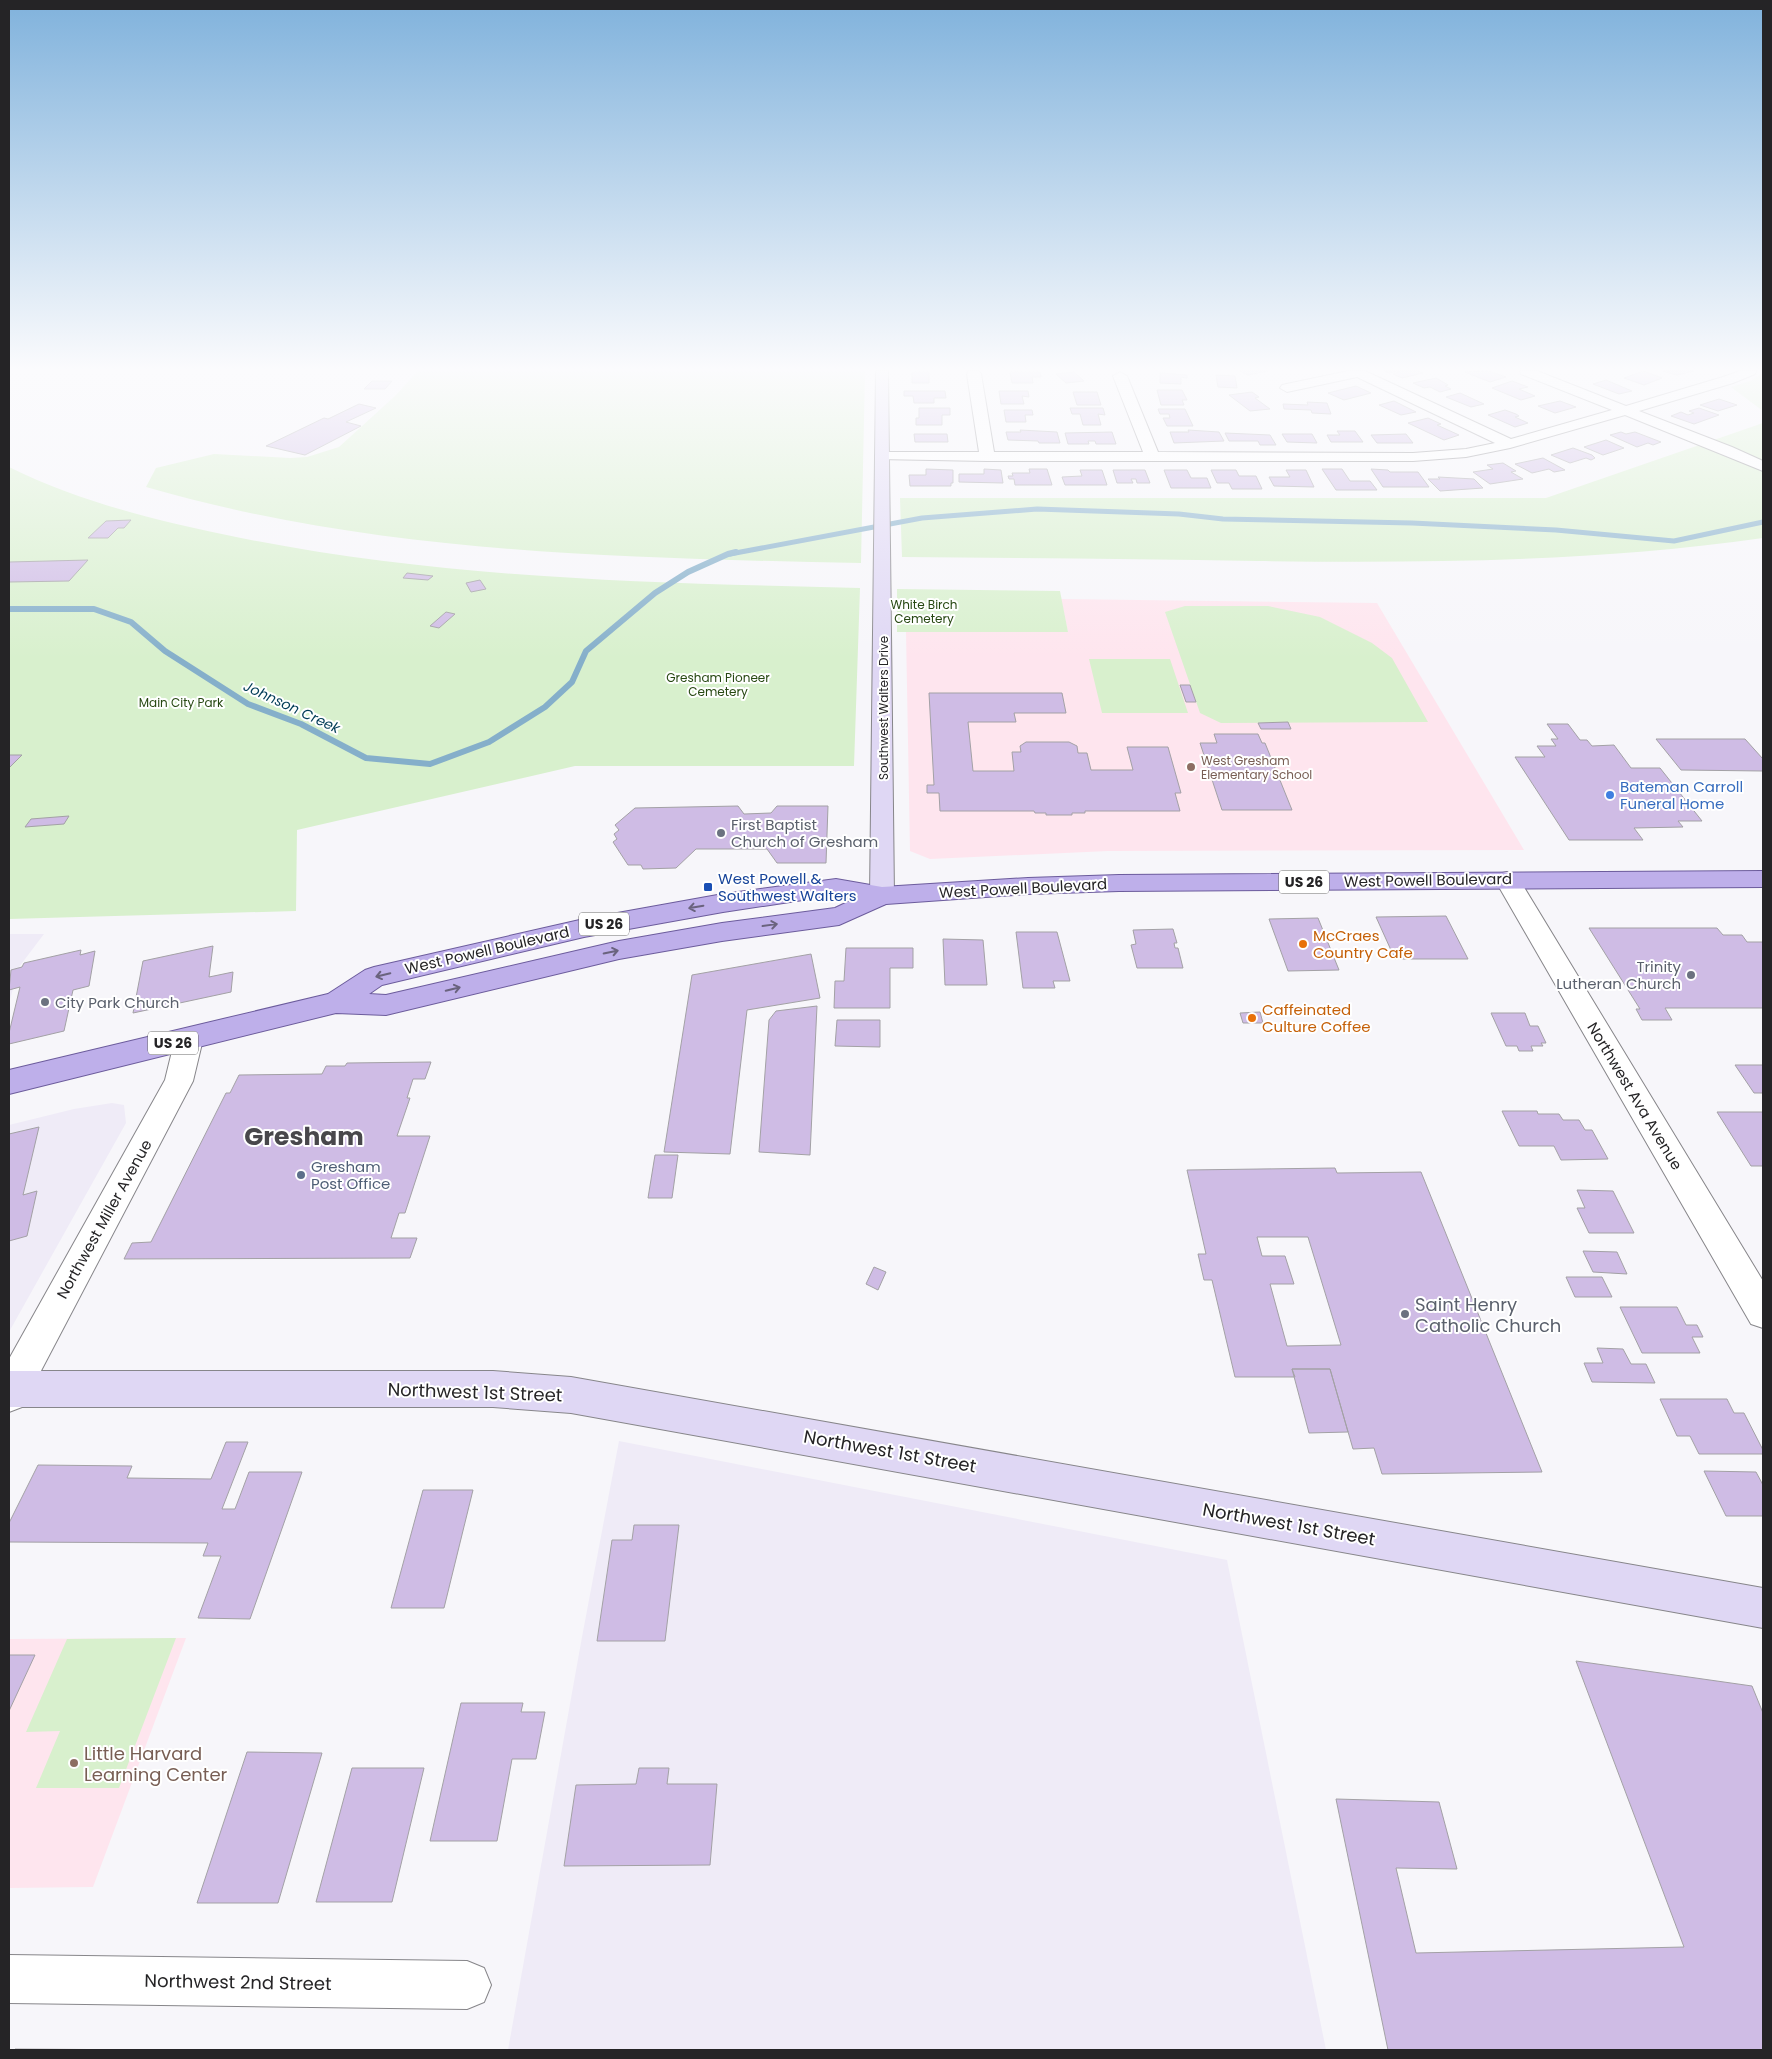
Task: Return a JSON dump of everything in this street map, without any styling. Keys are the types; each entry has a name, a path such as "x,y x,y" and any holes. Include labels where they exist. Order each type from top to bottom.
{"main road":[{"name":"West Powell Boulevard","path":"9,1082 336,1003 386,1005 619,950 722,932 838,916 882,896 1028,886 1109,884 1763,879"}],"street":[{"name":"Southwest Walters Drive","path":"882,467 884,547 882,896"},
{"name":"Northwest Ava Avenue","path":"1506,880 1763,1312"},
{"name":"Northwest Miller Avenue","path":"10,1391 179,1081 189,1039"},
{"name":"Northwest 1st Street","path":"10,1391 493,1390 571,1395 1763,1608"},
{"name":"Northwest 2nd Street","path":"9,1978 467,1984"}],"shaded area":[{"name":"West Gresham Elementary School","path":"1061,599 1377,603 1524,850 1108,851 930,859 910,851 906,632 1068,632"},
{"path":"9,934 44,934 19,967 9,1003"},
{"path":"112,1103 124,1105 126,1123 9,1332 9,1125 74,1109"},
{"path":"619,1441 1227,1560 1326,2050 508,2050"},
{"name":"Little Harvard Learning Center","path":"186,1638 93,1887 9,1888 9,1639"}],"green space":[{"name":"Main City Park","path":"9,467 36,480 93,501 152,518 241,538 318,552 472,571 627,581 860,588 854,766 575,766 297,830 296,911 9,919"},
{"path":"863,467 861,563 590,554 500,548 411,539 322,526 233,509 146,487 156,468"},
{"path":"1635,467 1763,467 1763,538 1637,552 1448,561 1321,562 902,557 900,498 1546,498"},
{"name":"White Birch Cemetery","path":"897,589 1060,591 1068,632 897,632"},
{"path":"1185,606 1268,606 1320,617 1372,643 1392,658 1428,722 1221,723 1200,713 1165,612"},
{"path":"1089,659 1170,659 1188,713 1102,713"},
{"path":"176,1638 119,1788 36,1788 60,1731 26,1732 67,1639"}],"building":[{"path":"1490,467 1510,467 1516,471 1511,472 1523,479 1490,484 1473,472 1493,469"},
{"path":"1521,467 1560,467 1565,470 1554,472 1549,469 1532,473"},
{"path":"926,469 953,470 953,483 951,483 951,486 910,486 909,475 926,475"},
{"path":"984,469 1001,470 1003,483 959,482 959,474 984,474"},
{"path":"1029,469 1047,469 1052,485 1015,485 1014,479 1009,479 1008,476 1013,476 1012,473 1030,473"},
{"path":"1322,469 1342,469 1350,481 1370,481 1377,490 1336,490"},
{"path":"1371,469 1388,470 1390,472 1418,472 1429,487 1383,487"},
{"path":"1080,470 1102,470 1107,485 1065,485 1062,477 1082,476"},
{"path":"1113,470 1145,470 1150,483 1137,483 1136,479 1131,479 1133,483 1117,483"},
{"path":"1164,470 1187,470 1191,478 1207,478 1211,488 1171,488"},
{"path":"1211,470 1236,470 1239,476 1256,476 1262,489 1232,489 1229,483 1217,483"},
{"path":"1286,470 1306,470 1314,487 1274,486 1269,477 1290,477"},
{"path":"1438,477 1474,479 1483,488 1440,491 1428,479 1440,479"},
{"path":"131,520 124,528 118,528 108,538 88,538 106,521"},
{"path":"88,560 69,581 9,582 9,562"},
{"path":"407,573 433,576 428,580 403,578"},
{"path":"480,580 486,589 471,592 466,583"},
{"path":"446,612 455,614 439,628 430,626"},
{"path":"1180,685 1190,685 1196,702 1186,702"},
{"path":"929,693 1062,693 1066,713 1014,713 1016,722 968,722 973,771 1014,771 1012,752 1021,752 1020,746 1026,742 1069,742 1077,746 1078,753 1087,753 1091,770 1133,770 1127,747 1168,747 1181,793 1175,793 1180,811 1085,811 1085,813 1072,813 1072,815 1046,815 1046,813 1035,813 1034,811 940,811 939,793 927,793 927,785 934,785"},
{"path":"1288,722 1291,729 1261,729 1258,723"},
{"name":"Bateman Carroll Funeral Home","path":"1547,724 1568,724 1580,740 1587,740 1592,746 1614,745 1631,768 1660,768 1702,821 1678,821 1683,827 1634,828 1643,840 1569,840 1515,757 1545,757 1537,746 1556,746 1551,739 1558,739"},
{"path":"1214,734 1258,734 1262,743 1265,743 1292,810 1222,810 1200,743 1217,743"},
{"path":"1656,739 1745,739 1763,759 1763,771 1681,770"},
{"path":"22,755 9,768 9,756"},
{"path":"738,806 744,814 771,813 777,806 828,806 826,863 777,863 767,849 696,849 676,868 643,869 641,865 628,865 613,842 617,839 614,834 619,830 615,825 635,808"},
{"path":"69,816 64,824 25,827 31,819"},
{"path":"1446,916 1468,959 1395,959 1376,917"},
{"name":"McCraes Country Cafe","path":"1318,918 1339,970 1288,971 1269,919"},
{"name":"Trinity Lutheran Church","path":"1589,928 1717,928 1723,935 1742,935 1747,942 1763,942 1763,1008 1665,1008 1672,1020 1642,1020 1636,1009 1640,1009"},
{"path":"1173,929 1177,943 1174,943 1175,948 1178,948 1183,968 1137,968 1131,945 1136,944 1133,930"},
{"path":"1016,932 1057,932 1070,981 1053,981 1055,988 1023,988"},
{"path":"943,939 983,940 987,985 945,985"},
{"path":"213,946 209,977 233,972 231,992 133,1013 143,961"},
{"path":"846,948 913,948 913,968 890,968 890,1008 834,1008 835,981 844,981"},
{"path":"81,950 80,955 95,951 89,986 73,990 64,1031 9,1044 9,1033 20,987 9,990 11,970 22,967 24,963"},
{"path":"811,954 820,998 747,1010 730,1154 664,1152 692,975"},
{"path":"817,1006 810,1155 759,1152 769,1020 776,1011"},
{"name":"Caffeinated Culture Coffee","path":"1260,1012 1263,1023 1243,1023 1240,1013"},
{"path":"1491,1013 1525,1013 1530,1026 1538,1026 1546,1043 1541,1043 1543,1046 1531,1046 1533,1051 1519,1051 1517,1046 1506,1046"},
{"path":"837,1020 880,1020 880,1047 835,1046"},
{"name":"Gresham Post Office","path":"431,1062 425,1079 413,1079 407,1098 410,1098 397,1136 430,1136 405,1213 399,1213 391,1238 417,1238 410,1258 124,1259 132,1243 151,1242 226,1093 230,1093 239,1075 322,1074 326,1066 345,1066 347,1063"},
{"path":"1735,1065 1763,1065 1763,1093 1754,1093"},
{"path":"1502,1111 1537,1111 1538,1114 1559,1114 1563,1120 1579,1120 1585,1130 1592,1130 1608,1159 1561,1160 1554,1146 1519,1146"},
{"path":"1717,1112 1763,1112 1763,1166 1751,1166"},
{"path":"39,1127 23,1195 37,1191 27,1236 9,1241 9,1134"},
{"path":"655,1155 678,1155 672,1198 648,1198"},
{"name":"Saint Henry Catholic Church","path":"1335,1168 1337,1173 1421,1172 1542,1472 1382,1474 1374,1448 1353,1449 1330,1369 1292,1369 1295,1377 1235,1377 1212,1280 1204,1280 1198,1254 1206,1254 1187,1170","holes":["1257,1237 1308,1237 1341,1345 1287,1346 1270,1284 1294,1284 1285,1256 1262,1256"]},
{"path":"1577,1190 1613,1191 1634,1233 1589,1233 1577,1208 1585,1208"},
{"path":"1583,1251 1617,1252 1627,1274 1593,1272"},
{"path":"874,1267 886,1272 878,1290 866,1284"},
{"path":"1566,1277 1602,1277 1612,1297 1575,1297"},
{"path":"1620,1307 1677,1307 1686,1325 1697,1325 1703,1337 1692,1337 1700,1353 1642,1353"},
{"path":"1597,1348 1623,1349 1631,1364 1646,1364 1655,1383 1592,1382 1584,1363 1603,1363"},
{"path":"1292,1369 1330,1369 1348,1432 1309,1433"},
{"path":"1660,1399 1727,1399 1734,1413 1744,1413 1763,1450 1763,1454 1699,1454 1690,1436 1677,1436"},
{"path":"226,1442 248,1442 222,1509 235,1509 249,1472 302,1472 250,1619 198,1618 221,1556 203,1556 208,1543 9,1542 9,1523 38,1465 132,1466 127,1478 211,1479"},
{"path":"1704,1471 1756,1472 1763,1485 1763,1516 1726,1516"},
{"path":"423,1490 473,1490 444,1608 391,1608"},
{"path":"634,1525 679,1525 665,1641 597,1641 612,1540 632,1540"},
{"path":"9,1655 35,1655 9,1711"},
{"path":"1576,1661 1752,1686 1763,1713 1763,2050 1388,2050 1336,1799 1439,1802 1457,1869 1396,1868 1416,1953 1684,1947"},
{"path":"461,1703 523,1703 521,1712 545,1712 536,1759 512,1759 497,1841 430,1841"},
{"path":"247,1752 322,1753 278,1903 197,1903"},
{"path":"352,1768 424,1768 392,1902 316,1902"},
{"path":"639,1768 669,1768 667,1784 717,1784 710,1865 564,1866 576,1785 636,1784"},
{"path":"15,2049 159,2050 15,2050"}],"waterway":[{"name":"Johnson Creek","path":"730,554 922,518 1037,509 1179,514 1223,519 1412,523 1556,530 1674,541 1763,522"},
{"name":"Johnson Creek","path":"9,609 94,609 131,622 165,651 248,704 301,724 366,758 430,764 489,742 545,707 572,682 586,651 655,593 688,572 736,552"}],"place":[{"name":"West Gresham Elementary School","path":"1191,767"},
{"name":"Bateman Carroll Funeral Home","path":"1610,795"},
{"name":"First Baptist Church of Gresham","path":"721,833"},
{"name":"West Powell & Southwest Walters","path":"708,887"},
{"name":"McCraes Country Cafe","path":"1303,944"},
{"name":"Trinity Lutheran Church","path":"1691,975"},
{"name":"City Park Church","path":"45,1002"},
{"name":"Caffeinated Culture Coffee","path":"1252,1018"},
{"name":"Gresham Post Office","path":"301,1175"},
{"name":"Saint Henry Catholic Church","path":"1405,1314"},
{"name":"Little Harvard Learning Center","path":"74,1763"}],"district":[{"name":"Gresham","path":"304,1136"}],"park label":[{"name":"Gresham Pioneer Cemetery","path":"718,684"}]}
